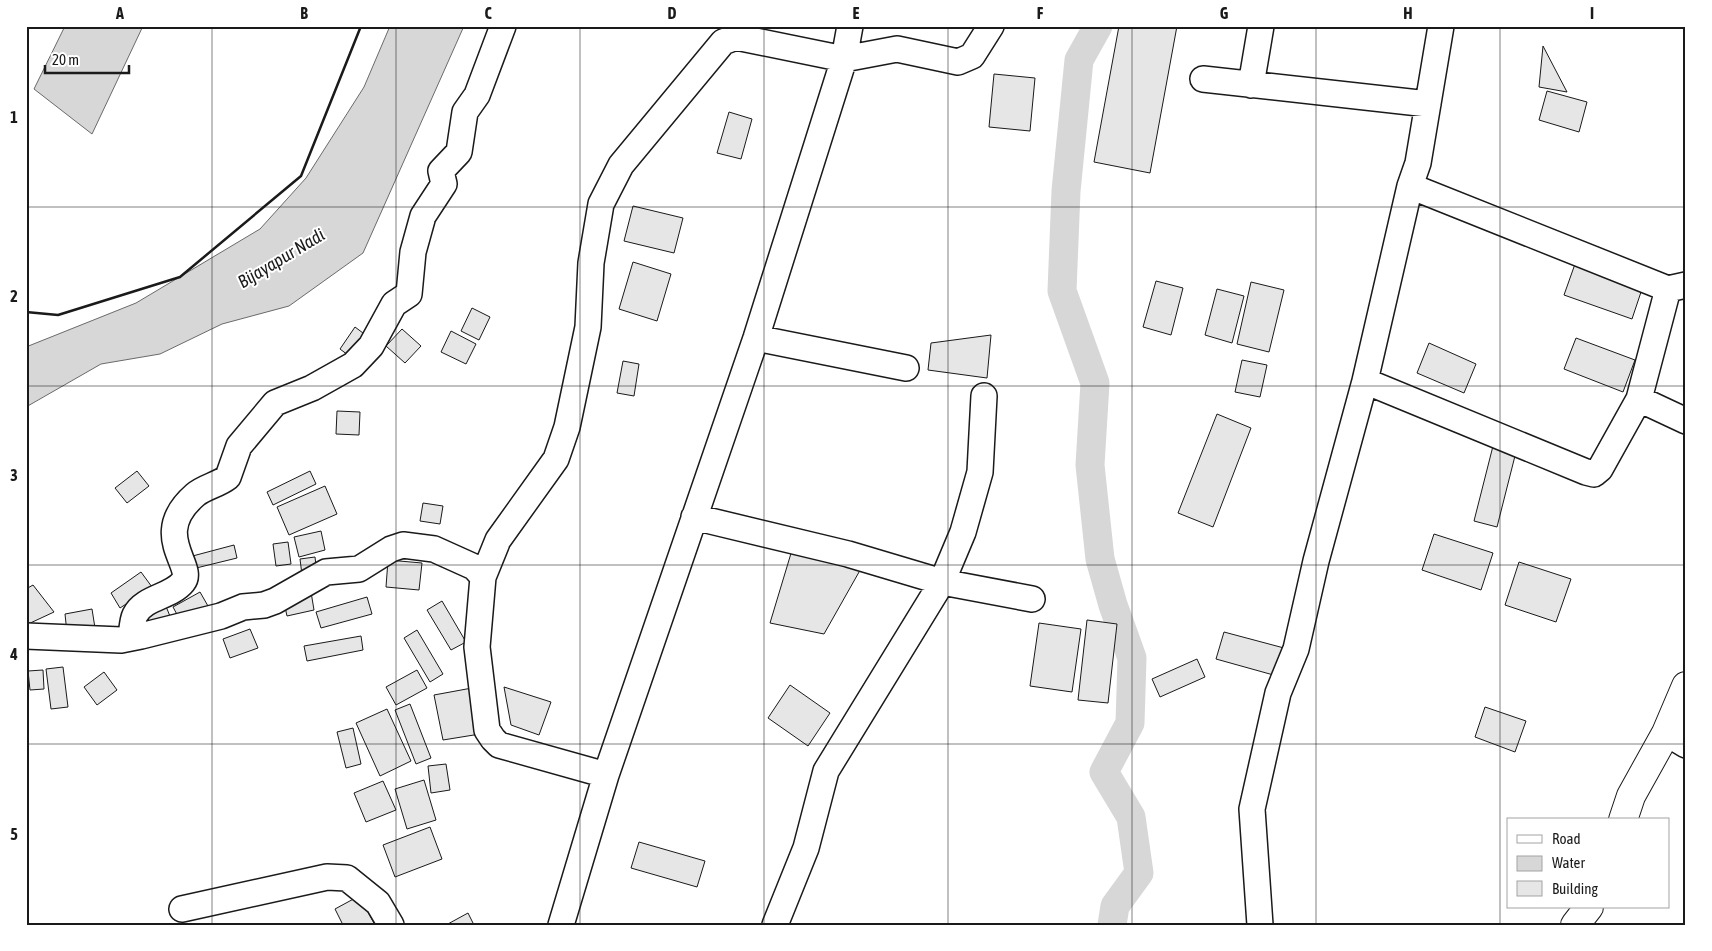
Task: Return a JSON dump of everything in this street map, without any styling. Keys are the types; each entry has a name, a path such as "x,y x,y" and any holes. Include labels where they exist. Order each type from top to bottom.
{"main road":[{"path":"1624,818 1631,796 1676,739 1686,686"},
{"path":"1575,925 1588,908"}],"street":[{"path":"131,638 135,615 151,601 176,589 185,579 186,572 175,544 173,532 174,525 188,503 200,492 228,477 239,446 275,403 312,388 353,365 371,346 394,304 409,294 413,252 423,216 444,184 441,172 459,152 465,112 477,95 503,26"},
{"path":"561,925 606,775 756,338 844,59 850,26"},
{"path":"606,775 498,745 488,730 477,647 483,576 498,540 556,459 568,427 588,327 591,263 601,204 621,165 723,42 736,37 844,59 897,49 958,62 972,56 991,26"},
{"path":"1250,85 1261,26"},
{"path":"1260,925 1252,809 1278,693 1296,649 1316,561 1364,381 1410,186 1418,163 1441,26"},
{"path":"1202,79 1428,104"},
{"path":"1364,381 1594,474 1600,469 1640,398 1677,287 1410,186"},
{"path":"756,338 906,368"},
{"path":"775,925 806,848 826,771 942,582 962,532 980,472 984,396"},
{"path":"1640,398 1686,421"},
{"path":"694,517 848,554 942,582 1032,599"},
{"path":"26,636 120,640 210,619 243,607 275,601 326,572 359,569 391,549 403,545 434,549 474,567 483,576"},
{"path":"182,920 327,877 346,878 378,903 390,925"}],"water":[{"path":"65,26 143,26 92,134 34,89"},
{"name":"Bijayapur Nadi","path":"390,26 464,26 363,253 289,306 222,324 160,354 101,364 26,407 26,347 136,303 260,229 306,178 364,87"}],"building":[{"path":"1119,26 1177,26 1150,173 1094,162"},
{"path":"1543,46 1567,92 1539,87"},
{"path":"994,74 1035,78 1030,131 989,127"},
{"path":"1547,91 1587,102 1579,132 1539,120"},
{"path":"729,112 752,119 741,159 717,153"},
{"path":"633,206 683,218 674,253 624,241"},
{"path":"633,262 671,274 657,321 619,309"},
{"path":"1575,264 1642,289 1632,319 1564,295"},
{"path":"1156,281 1183,288 1171,335 1143,327"},
{"path":"1251,282 1284,290 1269,352 1237,344"},
{"path":"1217,289 1244,296 1232,343 1205,335"},
{"path":"472,308 490,317 479,340 461,331"},
{"path":"355,327 367,336 352,358 340,349"},
{"path":"402,329 421,346 405,363 386,346"},
{"path":"451,331 476,344 466,364 441,352"},
{"path":"991,335 987,378 928,370 931,343"},
{"path":"1576,338 1635,360 1623,392 1564,369"},
{"path":"1429,343 1476,364 1464,393 1417,373"},
{"path":"1242,360 1267,365 1260,397 1235,392"},
{"path":"623,361 639,364 634,396 617,393"},
{"path":"337,411 360,412 359,435 336,434"},
{"path":"1217,414 1251,428 1213,527 1178,513"},
{"path":"1494,442 1517,448 1497,527 1474,521"},
{"path":"137,471 149,486 127,503 115,488"},
{"path":"310,471 316,484 273,505 267,492"},
{"path":"325,486 337,514 289,535 277,507"},
{"path":"423,503 443,506 440,524 420,521"},
{"path":"321,531 325,550 299,557 294,537"},
{"path":"1434,534 1493,553 1481,590 1422,570"},
{"path":"288,542 291,564 276,566 273,544"},
{"path":"234,545 237,558 188,570 185,558"},
{"path":"792,550 863,565 824,634 770,623"},
{"path":"315,557 317,574 302,575 300,559"},
{"path":"388,560 422,563 419,590 386,587"},
{"path":"1519,562 1571,579 1556,622 1505,605"},
{"path":"141,572 152,587 120,608 111,593"},
{"path":"33,585 54,612 26,625 26,589"},
{"path":"200,592 208,606 181,622 173,607"},
{"path":"311,592 314,610 287,616 283,598"},
{"path":"367,597 372,614 321,628 316,612"},
{"path":"442,601 466,642 451,650 427,610"},
{"path":"165,604 172,621 147,633 140,616"},
{"path":"92,609 95,628 67,633 65,614"},
{"path":"1087,620 1117,624 1108,703 1078,700"},
{"path":"1039,623 1081,629 1072,692 1030,686"},
{"path":"250,629 258,648 230,658 223,639"},
{"path":"417,630 443,674 430,682 404,638"},
{"path":"1224,632 1284,648 1277,676 1216,659"},
{"path":"361,636 363,650 307,661 304,646"},
{"path":"1197,659 1205,677 1160,697 1152,679"},
{"path":"63,667 68,707 51,709 46,669"},
{"path":"43,670 44,689 30,690 28,671"},
{"path":"417,670 427,688 396,705 386,687"},
{"path":"104,672 117,690 97,705 84,687"},
{"path":"790,685 830,713 808,746 768,718"},
{"path":"504,687 551,702 539,735 511,725"},
{"path":"472,688 480,734 443,740 434,695"},
{"path":"410,704 431,758 416,764 395,710"},
{"path":"1485,707 1526,721 1515,752 1475,737"},
{"path":"387,709 411,761 380,776 356,723"},
{"path":"353,728 361,764 346,768 337,732"},
{"path":"446,764 450,790 431,793 428,766"},
{"path":"424,780 436,820 407,829 395,789"},
{"path":"383,781 396,810 366,822 354,793"},
{"path":"430,827 442,859 395,877 383,845"},
{"path":"639,842 705,861 697,887 631,868"},
{"path":"359,896 375,925 343,925 335,909"},
{"path":"468,913 474,925 446,925"}],"waterway":[{"path":"1098,26 1079,60 1066,191 1062,291 1095,383 1090,465 1100,559 1113,605 1132,658 1130,723 1104,772 1131,817 1139,873 1115,906 1112,925"}],"wall":[{"path":"26,312 58,315 180,277 301,176 361,26"}]}
